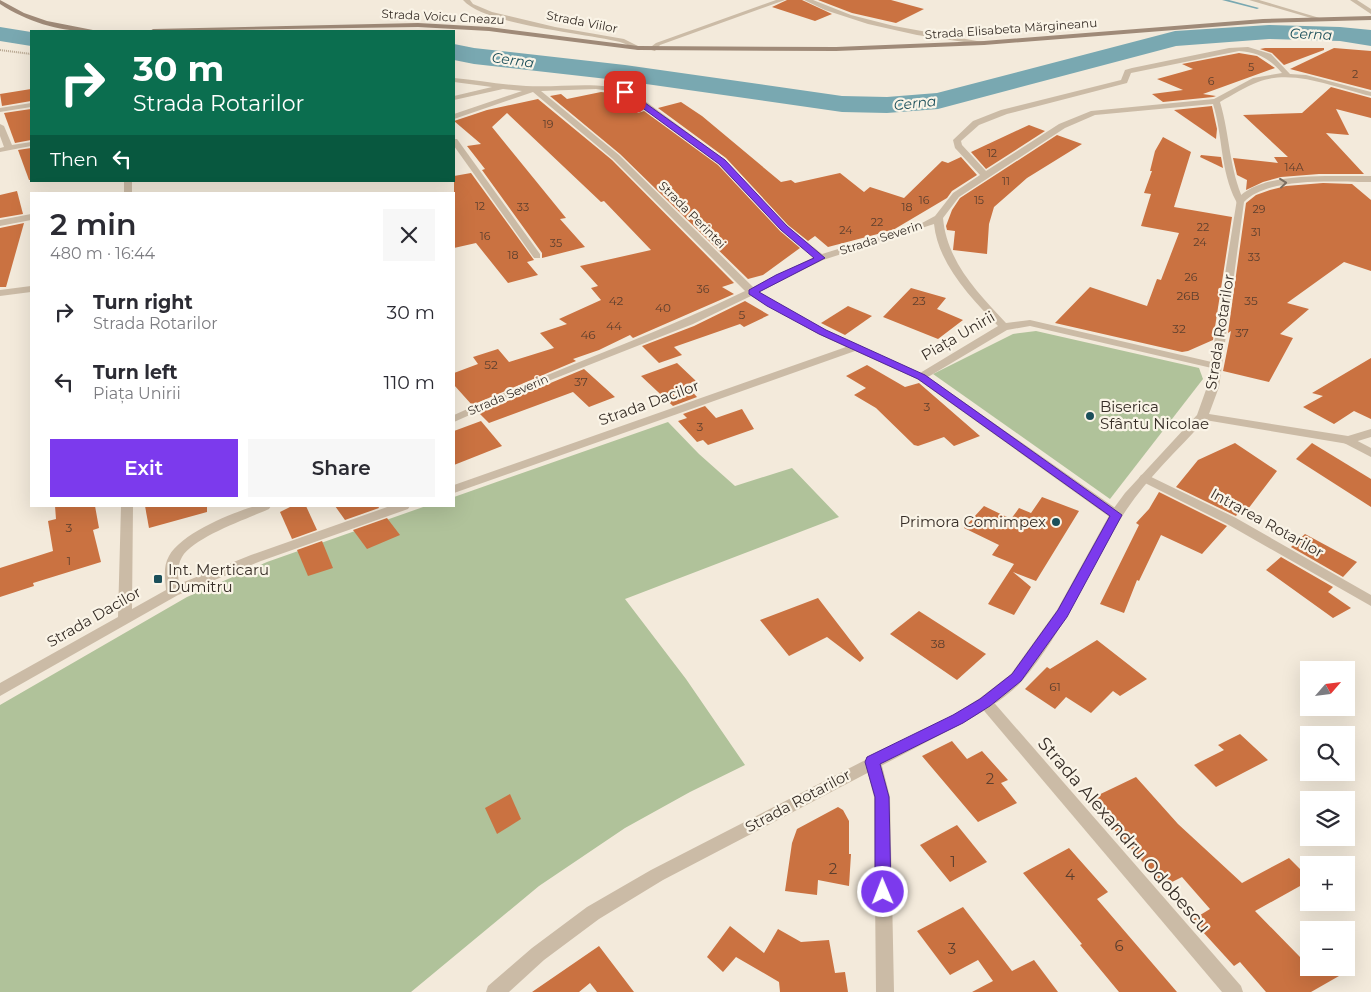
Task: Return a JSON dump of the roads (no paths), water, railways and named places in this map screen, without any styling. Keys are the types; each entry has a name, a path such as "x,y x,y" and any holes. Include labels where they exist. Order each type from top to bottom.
{"main road":[{"path":"0,1 16,12 34,20 84,30"},
{"name":"Strada Elisabeta Mărgineanu","path":"652,49 845,49 984,43 1263,21 1371,18"},
{"name":"Strada Voicu Cneazu","path":"187,30 355,25 437,26 489,29 652,49"}],"street":[{"name":"Strada Viilor","path":"466,0 470,6 490,13 555,29 624,41 638,48"},
{"name":"Strada Voicu Cneazu","path":"652,49 658,44 782,0"},
{"path":"807,0 850,16 984,43"},
{"path":"1252,0 1320,19"},
{"path":"1353,0 1371,12"},
{"path":"984,175 958,146 957,140 976,123 1004,112 1124,81 1128,72 1135,70 1229,50 1244,48 1268,54 1287,74"},
{"path":"1371,94 1287,74 1256,80 1216,101 1221,114 1228,174 1231,186 1240,201 1248,193 1263,186 1283,183 1371,179"},
{"path":"455,80 534,89 600,88 630,94 722,162 784,228 820,258"},
{"path":"455,98 506,86"},
{"path":"455,117 534,89"},
{"name":"Strada Perintei","path":"534,89 616,157 752,292 793,317 921,377"},
{"name":"Strada Severin","path":"455,419 524,387 689,322 820,258 925,225 938,218 956,195 984,175 1049,133 1075,119 1115,110 1216,101"},
{"path":"0,110 30,105"},
{"path":"0,126 4,149 30,144"},
{"path":"455,142 537,256"},
{"name":"Strada Rotarilor","path":"495,992 538,954 593,913 657,875 958,719 985,702 1016,678 1062,613 1116,515 1145,478 1202,416 1213,387 1240,201"},
{"path":"0,223 30,217"},
{"path":"938,218 938,229 947,253 961,275 1004,327"},
{"path":"0,293 30,289"},
{"name":"Piața Unirii","path":"1116,515 921,377 1004,327 1030,323 1216,366"},
{"name":"Strada Dacilor","path":"455,489 854,347"},
{"path":"1202,416 1348,440 1371,453"},
{"path":"1348,440 1371,433"},
{"name":"Intrarea Rotarilor","path":"1145,478 1191,499 1265,539 1371,601"},
{"path":"125,617 127,507"},
{"path":"173,592 172,566 179,550 202,535 263,507"},
{"name":"Strada Dacilor","path":"0,690 125,617 173,592 256,558 401,507"},
{"name":"Strada Alexandru Odobescu","path":"985,702 1234,992"},
{"path":"872,762 882,797 885,992"}],"waterway":[{"path":"1224,0 1257,8"},
{"name":"Cerna","path":"455,52 625,73 842,104 887,105 938,101 1175,39 1269,32 1340,34 1371,38"},
{"name":"Cerna","path":"0,34 30,39"}],"place":[{"name":"Biserica Sfântu Nicolae","path":"1090,416"},
{"name":"Primora Comimpex","path":"1056,522"},
{"name":"Int. Merticaru Dumitru","path":"158,579"}]}
